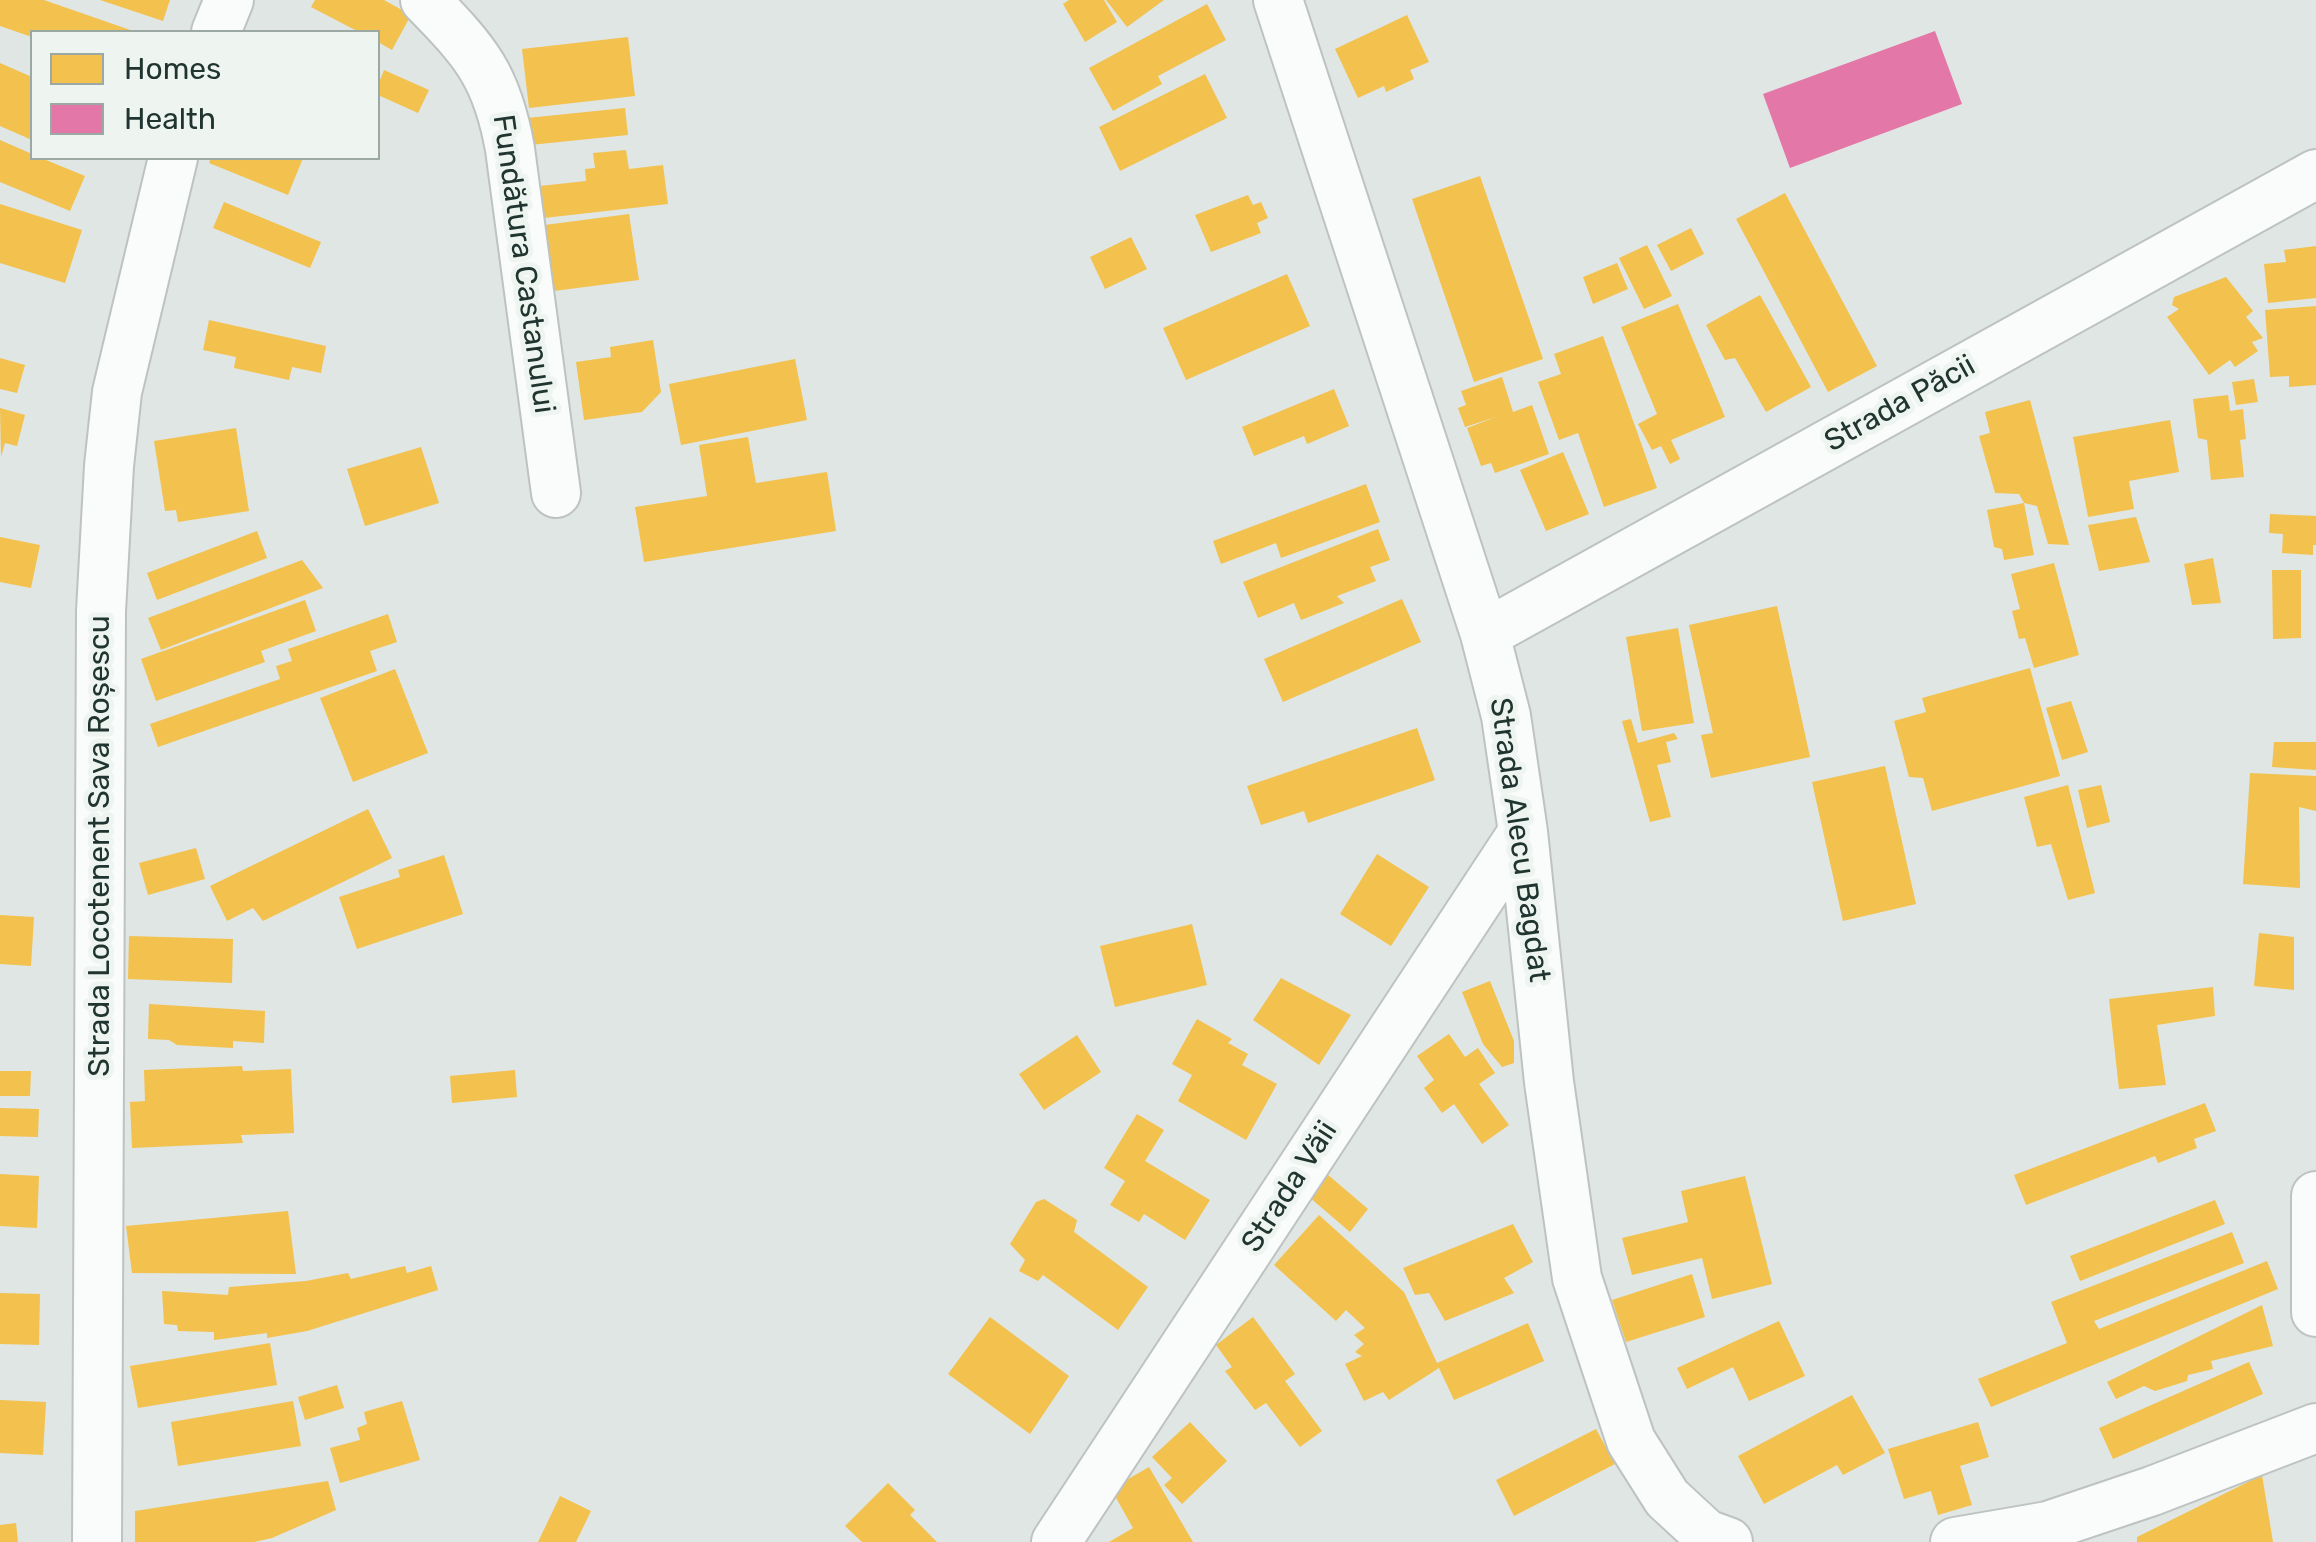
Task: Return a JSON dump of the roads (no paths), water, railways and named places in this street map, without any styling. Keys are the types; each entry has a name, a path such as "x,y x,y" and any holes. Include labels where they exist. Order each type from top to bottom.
{"street":[{"path":"217,30 229,0"},
{"name":"Fundătura Castanului","path":"425,0 474,51 499,98 510,149 556,493"},
{"name":"Strada Alecu Bagdat","path":"1278,0 1485,634 1506,716 1523,832 1548,1082 1578,1278 1631,1441 1667,1498 1706,1534 1728,1542"},
{"name":"Strada Locotenent Sava Roșescu","path":"97,1542 101,612 105,534 118,392 172,160"},
{"name":"Strada Păcii","path":"1485,634 2316,174"},
{"name":"Strada Văii","path":"1056,1542 1523,832"},
{"path":"2316,1196 2316,1312"},
{"path":"1955,1542 2065,1520 2152,1492 2316,1428"}]}
